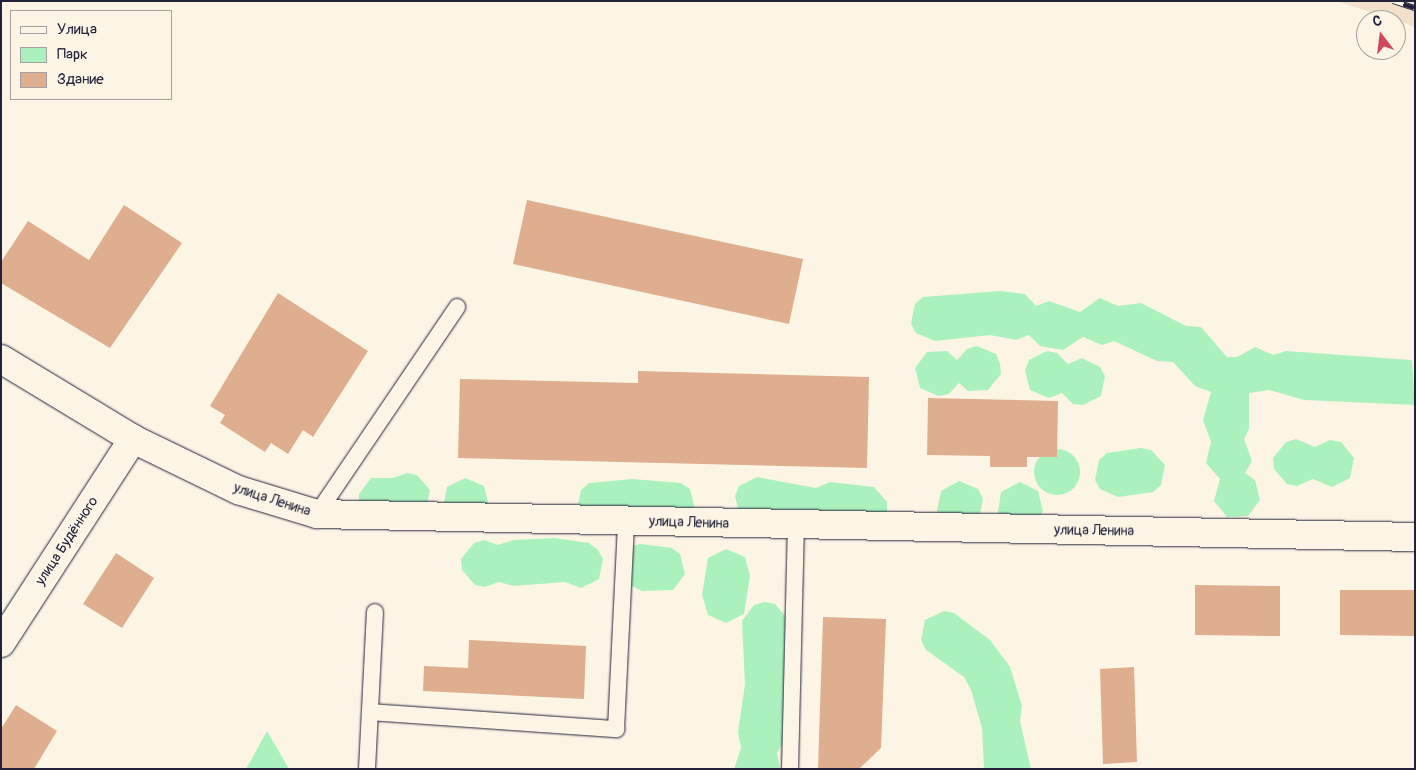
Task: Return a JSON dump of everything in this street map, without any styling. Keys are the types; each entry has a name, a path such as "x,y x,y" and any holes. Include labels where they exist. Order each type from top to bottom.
{"street":[{"name":"улица Ленина","path":"1,359 133,439 238,490 317,514 796,526 1415,537"},
{"name":"улица Будённого","path":"1,644 133,439"}],"lane":[{"path":"317,514 458,307"},
{"path":"370,712 616,728 626,521"},
{"path":"790,769 796,526"},
{"path":"367,769 375,612"}],"shaded area":[{"path":"1336,1 1415,1 1415,27 1406,24 1406,10 1364,10"}],"green space":[{"path":"1000,291 1025,294 1036,306 1049,301 1080,312 1100,298 1118,306 1141,303 1186,326 1201,327 1227,357 1237,357 1255,347 1273,355 1286,351 1412,360 1415,405 1304,400 1269,390 1249,393 1249,429 1244,439 1252,461 1245,473 1255,480 1260,500 1248,516 1227,517 1214,501 1220,479 1206,463 1211,442 1203,420 1211,392 1195,386 1173,362 1157,361 1114,341 1102,345 1083,337 1063,350 1040,346 1029,335 1016,340 990,335 935,341 916,333 911,324 915,304 923,297"},
{"path":"977,346 996,354 1000,364 1001,374 988,390 968,391 959,383 949,394 938,396 920,388 915,368 927,352 947,351 957,360 967,349"},
{"path":"1047,351 1057,353 1068,364 1082,358 1100,367 1105,376 1101,396 1083,405 1073,404 1062,393 1049,398 1030,390 1025,370 1029,360"},
{"path":"1296,439 1315,447 1330,440 1341,442 1354,458 1350,478 1332,487 1313,479 1297,486 1287,484 1274,469 1273,458 1286,442"},
{"path":"1141,448 1151,450 1165,465 1161,485 1153,492 1118,497 1100,489 1095,480 1099,460 1107,453"},
{"path":"1052,449 1062,449 1076,459 1080,472 1076,485 1070,491 1062,495 1052,495 1038,485 1034,477 1034,467 1044,453"},
{"path":"407,473 417,475 430,490 426,510 359,504 359,494 371,478 393,478"},
{"path":"757,477 816,488 830,482 874,487 887,502 887,513 740,516 735,496 739,486"},
{"path":"465,478 484,486 489,506 443,507 447,487"},
{"path":"632,479 681,483 690,489 695,509 577,510 581,490 589,483"},
{"path":"959,481 978,489 983,499 979,519 942,520 937,511 941,491"},
{"path":"1020,482 1038,491 1043,511 1039,520 1002,521 998,512 1001,492"},
{"path":"555,538 589,543 598,550 603,559 599,579 581,588 565,582 514,586 499,582 485,587 475,585 462,570 461,559 474,543 484,540 498,545 513,540"},
{"path":"641,544 672,548 680,554 685,574 673,590 642,591 623,582 631,546"},
{"path":"726,549 745,557 750,576 744,614 726,623 708,615 702,595 708,558"},
{"path":"765,602 775,604 788,619 784,740 777,753 780,769 734,769 741,748 738,732 745,684 742,621 754,605"},
{"path":"944,611 954,613 990,640 1010,667 1022,706 1020,721 1031,769 984,769 982,728 971,690 964,677 926,650 921,640 925,620"},
{"path":"267,731 289,769 246,769"}],"building":[{"path":"527,200 803,259 789,324 513,264"},
{"path":"124,205 182,243 110,348 1,283 1,262 28,221 89,260"},
{"path":"278,293 368,351 313,437 303,430 288,454 271,443 265,452 220,423 225,415 210,406"},
{"path":"638,371 869,377 867,468 458,458 460,379 638,383"},
{"path":"928,398 1058,401 1057,457 1027,457 1027,467 990,467 990,456 927,455"},
{"path":"116,553 154,578 122,628 83,604"},
{"path":"1195,585 1280,586 1280,636 1195,635"},
{"path":"1340,590 1415,590 1415,636 1340,635"},
{"path":"823,617 886,619 881,748 859,769 818,769"},
{"path":"469,640 586,646 584,699 423,691 424,666 468,668"},
{"path":"1134,667 1137,762 1103,764 1100,669"},
{"path":"16,705 57,731 34,769 1,769 1,729"}],"railway":[{"path":"1393,1 1415,8"}]}
